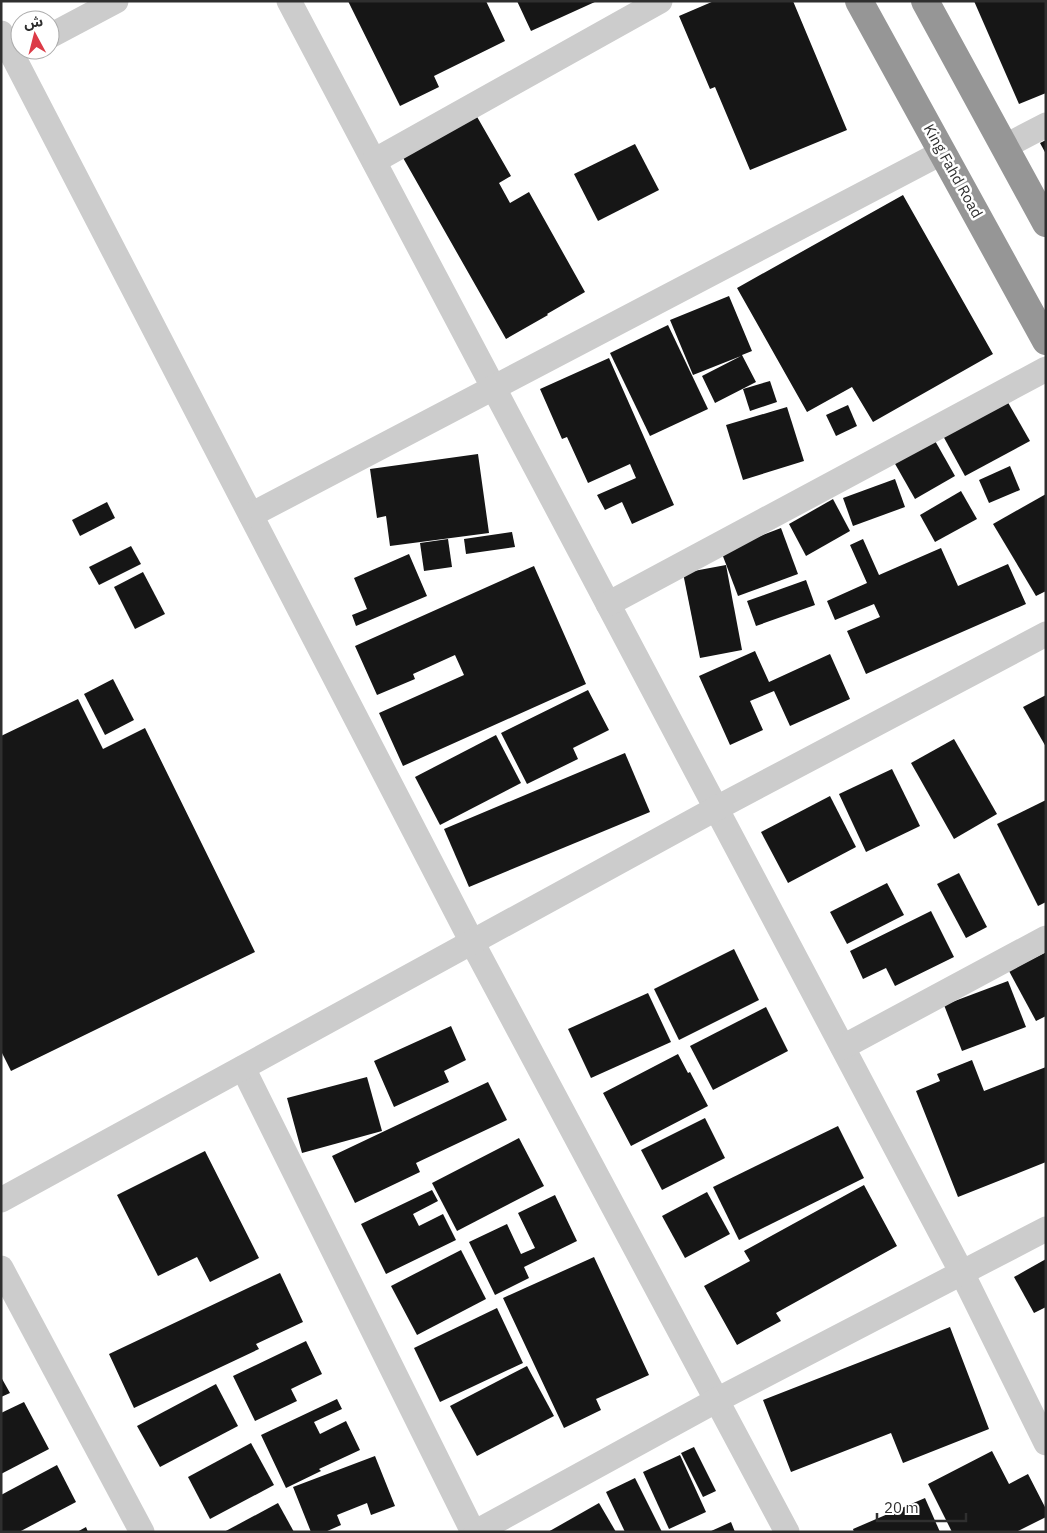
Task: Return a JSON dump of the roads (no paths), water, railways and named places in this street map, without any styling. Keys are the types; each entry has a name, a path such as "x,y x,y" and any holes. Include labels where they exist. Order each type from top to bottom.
{"highway":[{"name":"King Fahd Road","path":"859,1 1046,341"},
{"path":"925,1 1046,223"}],"street":[{"path":"60,31 116,1"},
{"path":"289,1 844,1047 962,1273 1046,1443"},
{"path":"374,161 660,1"},
{"path":"1,33 10,50"},
{"path":"15,60 472,942 787,1532"},
{"path":"1004,147 1046,125"},
{"path":"251,515 943,152"},
{"path":"608,604 1046,369"},
{"path":"1,1200 716,808 1046,634"},
{"path":"844,1047 1046,938"},
{"path":"243,1068 475,1532 717,1400 1046,1229"},
{"path":"1,1268 142,1532"}]}
